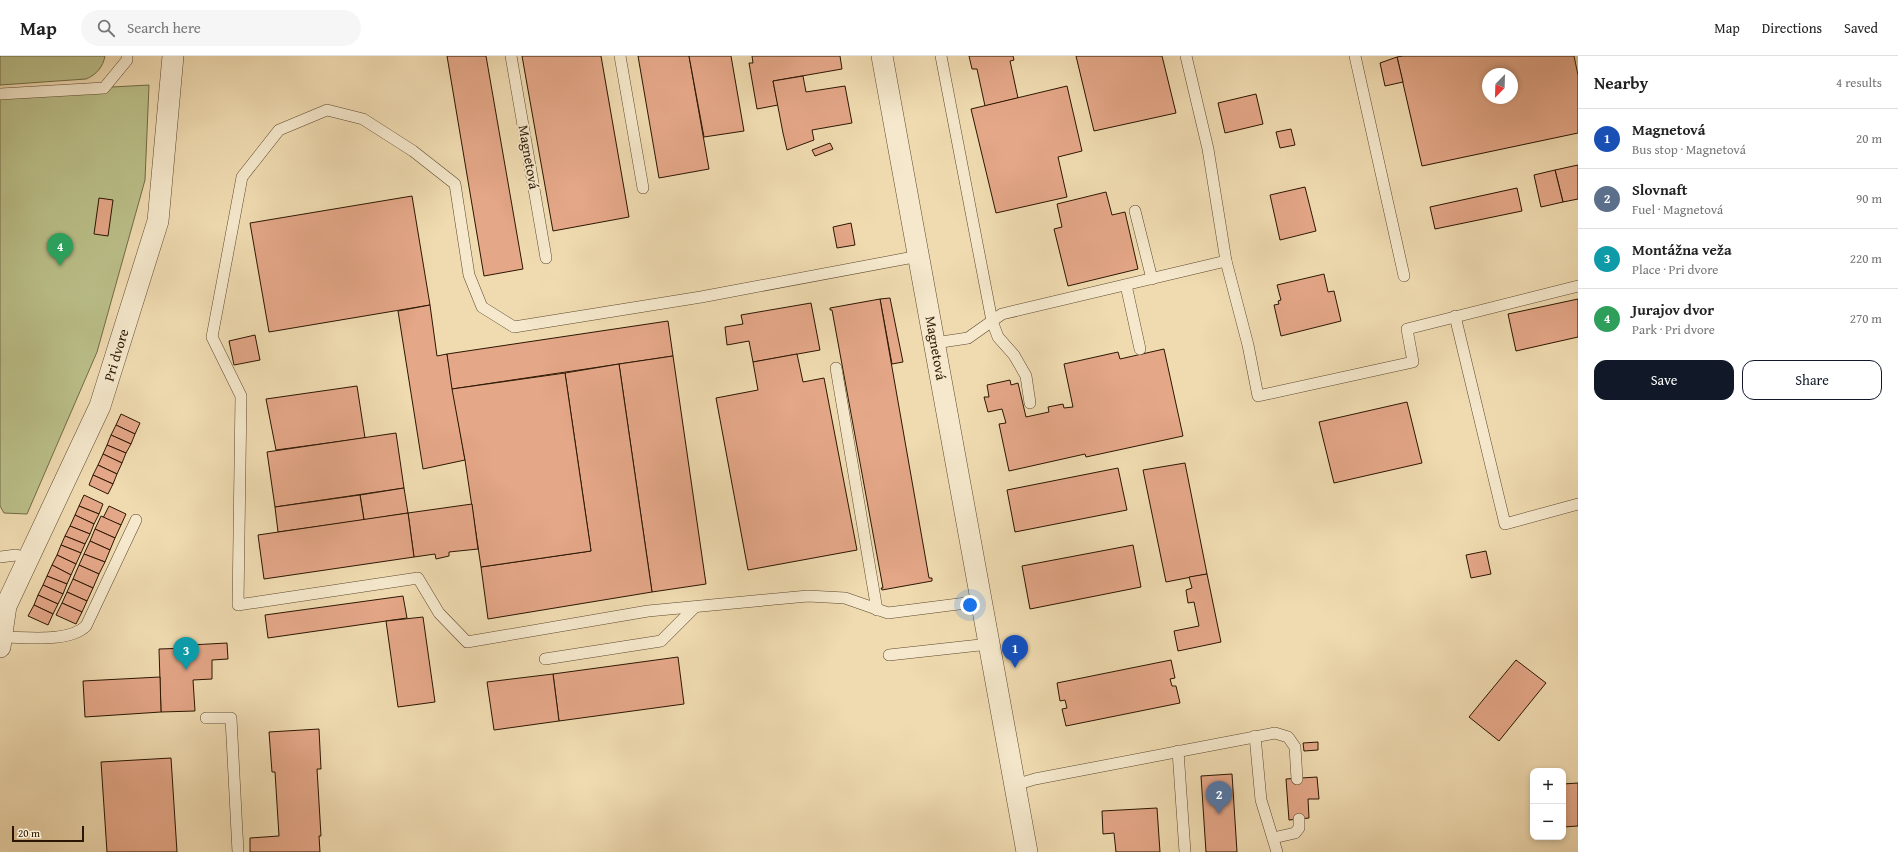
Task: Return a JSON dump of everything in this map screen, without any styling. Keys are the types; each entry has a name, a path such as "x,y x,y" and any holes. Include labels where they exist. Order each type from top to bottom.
{"street":[{"name":"Pri dvore","path":"1,642 6,606 100,406 158,221 172,56"},
{"name":"Magnetová","path":"882,56 1027,852"}],"lane":[{"path":"0,94 104,88 127,60 127,56"},
{"name":"Magnetová","path":"511,56 546,258"},
{"path":"620,56 643,188"},
{"path":"941,56 992,321 998,337 1014,355 1026,376 1030,403"},
{"path":"1355,56 1404,276"},
{"path":"1188,57 1208,150 1226,261 1248,345 1258,396 1413,362 1407,329 1578,286"},
{"path":"919,256 701,296 514,327 482,307 469,275 455,184 413,151 363,119 327,110 279,130 242,177 212,337 241,396 238,605 418,578 439,613 467,642 648,611 808,596 845,598 888,613 982,601"},
{"path":"1135,211 1152,279"},
{"path":"935,343 968,338 1002,314 1226,261"},
{"path":"1126,285 1140,349"},
{"path":"1455,316 1505,524 1578,504"},
{"path":"836,368 877,610"},
{"name":"Pri dvore","path":"1,642 66,636 81,631 86,626 136,520"},
{"path":"0,557 16,555 28,559"},
{"path":"546,659 661,641 695,607"},
{"path":"889,655 989,644"},
{"path":"206,718 231,718 238,852"},
{"path":"1016,785 1035,779 1275,733 1288,737 1295,748 1298,779"},
{"path":"1255,736 1261,800 1277,852"},
{"path":"1178,751 1185,852"},
{"path":"1273,838 1295,833 1299,828 1298,819"}],"green space":[{"path":"0,56 105,56 103,64 93,75 86,79 0,85"},
{"path":"149,85 145,180 97,352 27,514 4,513 0,506 0,93"}],"building":[{"path":"447,56 486,56 523,269 484,276"},
{"path":"522,56 601,56 629,217 553,231"},
{"path":"638,56 689,56 709,169 659,178"},
{"path":"689,56 731,56 744,131 704,137"},
{"path":"752,56 840,56 842,69 773,81 778,105 757,109 749,63 753,63"},
{"path":"969,56 1013,56 1014,60 1010,61 1018,98 985,106 977,69 972,69"},
{"path":"1076,56 1162,56 1176,113 1094,131"},
{"path":"1574,56 1578,75 1578,133 1422,166 1397,57"},
{"path":"1397,57 1403,82 1385,86 1380,63"},
{"path":"803,76 806,92 845,86 852,123 812,130 814,140 787,150 773,81"},
{"path":"1067,86 1082,151 1058,157 1067,197 996,213 971,109"},
{"path":"1256,94 1263,124 1225,133 1218,103"},
{"path":"1291,129 1295,145 1280,148 1276,132"},
{"path":"830,143 833,149 815,156 812,150"},
{"path":"1578,165 1578,199 1563,202 1555,170"},
{"path":"1555,170 1563,202 1541,207 1534,175"},
{"path":"1305,187 1316,231 1280,240 1270,195"},
{"path":"1517,188 1522,211 1435,229 1430,207"},
{"path":"1106,192 1112,215 1125,212 1138,269 1068,286 1054,229 1062,227 1057,204"},
{"path":"412,196 430,305 269,332 250,223"},
{"path":"99,198 113,200 108,236 94,234"},
{"path":"851,223 855,245 837,248 833,227"},
{"path":"1324,274 1328,292 1334,291 1341,321 1281,336 1274,305 1279,304 1278,301 1281,300 1277,285"},
{"path":"890,298 903,362 892,364 880,299"},
{"path":"880,299 929,578 932,578 932,581 882,590 881,588 883,588 832,310 830,310 830,308"},
{"path":"1578,299 1578,337 1516,351 1508,314"},
{"path":"811,303 820,350 753,362 749,341 727,345 725,327 743,324 741,315"},
{"path":"430,305 437,356 447,354 465,460 423,469 398,311"},
{"path":"668,321 673,356 452,389 447,354"},
{"path":"255,335 260,360 234,365 229,341"},
{"path":"1164,349 1183,436 1086,457 1085,454 1009,471 999,424 1006,423 1002,409 988,412 984,397 989,397 987,385 1010,380 1011,385 1018,383 1026,417 1049,412 1048,407 1063,404 1064,408 1073,407 1064,364 1118,352 1120,359"},
{"path":"797,354 803,382 824,378 857,550 748,570 716,398 758,390 753,362"},
{"path":"673,356 706,584 652,592 619,364"},
{"path":"619,364 652,592 488,619 481,567 591,551 565,373"},
{"path":"565,373 591,551 481,567 465,460 452,389"},
{"path":"357,386 365,438 276,450 266,399"},
{"path":"1407,402 1422,463 1334,483 1319,422"},
{"path":"121,414 140,423 135,434 116,425"},
{"path":"116,425 135,434 131,444 111,435"},
{"path":"396,433 404,488 275,507 267,452"},
{"path":"111,435 131,444 126,453 107,445"},
{"path":"107,445 126,453 122,463 103,454"},
{"path":"103,454 122,463 117,474 98,465"},
{"path":"1185,463 1207,574 1166,582 1143,470"},
{"path":"98,465 117,474 113,484 93,475"},
{"path":"1118,468 1127,510 1015,532 1007,490"},
{"path":"93,475 113,484 108,494 89,485"},
{"path":"404,488 408,513 364,520 360,495"},
{"path":"84,495 103,504 99,514 79,506"},
{"path":"360,495 364,520 278,532 275,507"},
{"path":"472,504 478,549 449,552 449,556 436,559 435,554 414,557 408,513"},
{"path":"79,506 99,514 94,524 75,515"},
{"path":"109,506 126,514 121,525 103,518"},
{"path":"408,513 414,557 264,579 258,535"},
{"path":"75,515 94,524 90,534 70,526"},
{"path":"101,516 121,525 115,538 95,529"},
{"path":"70,526 90,534 85,544 65,536"},
{"path":"95,529 115,538 110,550 90,541"},
{"path":"65,536 85,544 81,553 61,545"},
{"path":"90,541 110,550 105,562 84,554"},
{"path":"61,545 81,553 76,564 57,555"},
{"path":"1133,545 1141,587 1030,609 1022,566"},
{"path":"1486,551 1491,574 1471,578 1466,555"},
{"path":"84,554 105,562 99,574 79,565"},
{"path":"57,555 76,564 71,575 52,565"},
{"path":"52,565 71,575 67,584 47,576"},
{"path":"79,565 99,574 93,588 73,579"},
{"path":"1207,574 1221,642 1178,651 1174,631 1199,626 1194,602 1188,603 1186,590 1192,588 1189,577"},
{"path":"47,576 67,584 63,594 43,585"},
{"path":"73,579 93,588 87,601 67,592"},
{"path":"43,585 63,594 58,604 38,595"},
{"path":"67,592 87,601 82,612 62,603"},
{"path":"38,595 58,604 53,614 34,605"},
{"path":"403,596 407,618 268,638 265,615"},
{"path":"62,603 82,612 76,624 56,615"},
{"path":"34,605 53,614 48,625 28,616"},
{"path":"423,617 435,702 398,707 386,621"},
{"path":"227,643 228,659 212,660 212,679 193,680 195,711 161,712 159,649 190,648 190,645"},
{"path":"678,657 684,704 559,721 553,674"},
{"path":"1171,660 1175,678 1170,679 1172,686 1176,686 1180,703 1066,726 1062,709 1067,708 1065,700 1060,701 1057,683"},
{"path":"1516,660 1546,683 1499,741 1469,717"},
{"path":"553,674 559,721 494,730 487,682"},
{"path":"160,677 161,712 85,717 83,681"},
{"path":"319,729 321,769 317,769 321,836 319,836 320,852 250,852 250,838 279,836 275,772 272,772 269,732"},
{"path":"1318,742 1318,750 1304,751 1303,743"},
{"path":"171,758 177,852 107,852 101,762"},
{"path":"1232,774 1237,852 1206,852 1201,776"},
{"path":"1317,777 1319,799 1308,799 1309,818 1289,820 1286,779"},
{"path":"1578,783 1578,826 1566,827 1566,784"},
{"path":"1157,808 1160,852 1116,852 1114,833 1103,834 1102,811"}],"place":[{"name":"Jurajov dvor","path":"60,266"},
{"name":"Magnetová","path":"1015,668"},
{"name":"Montážna veža","path":"186,670"},
{"name":"Slovnaft","path":"1219,814"}]}
